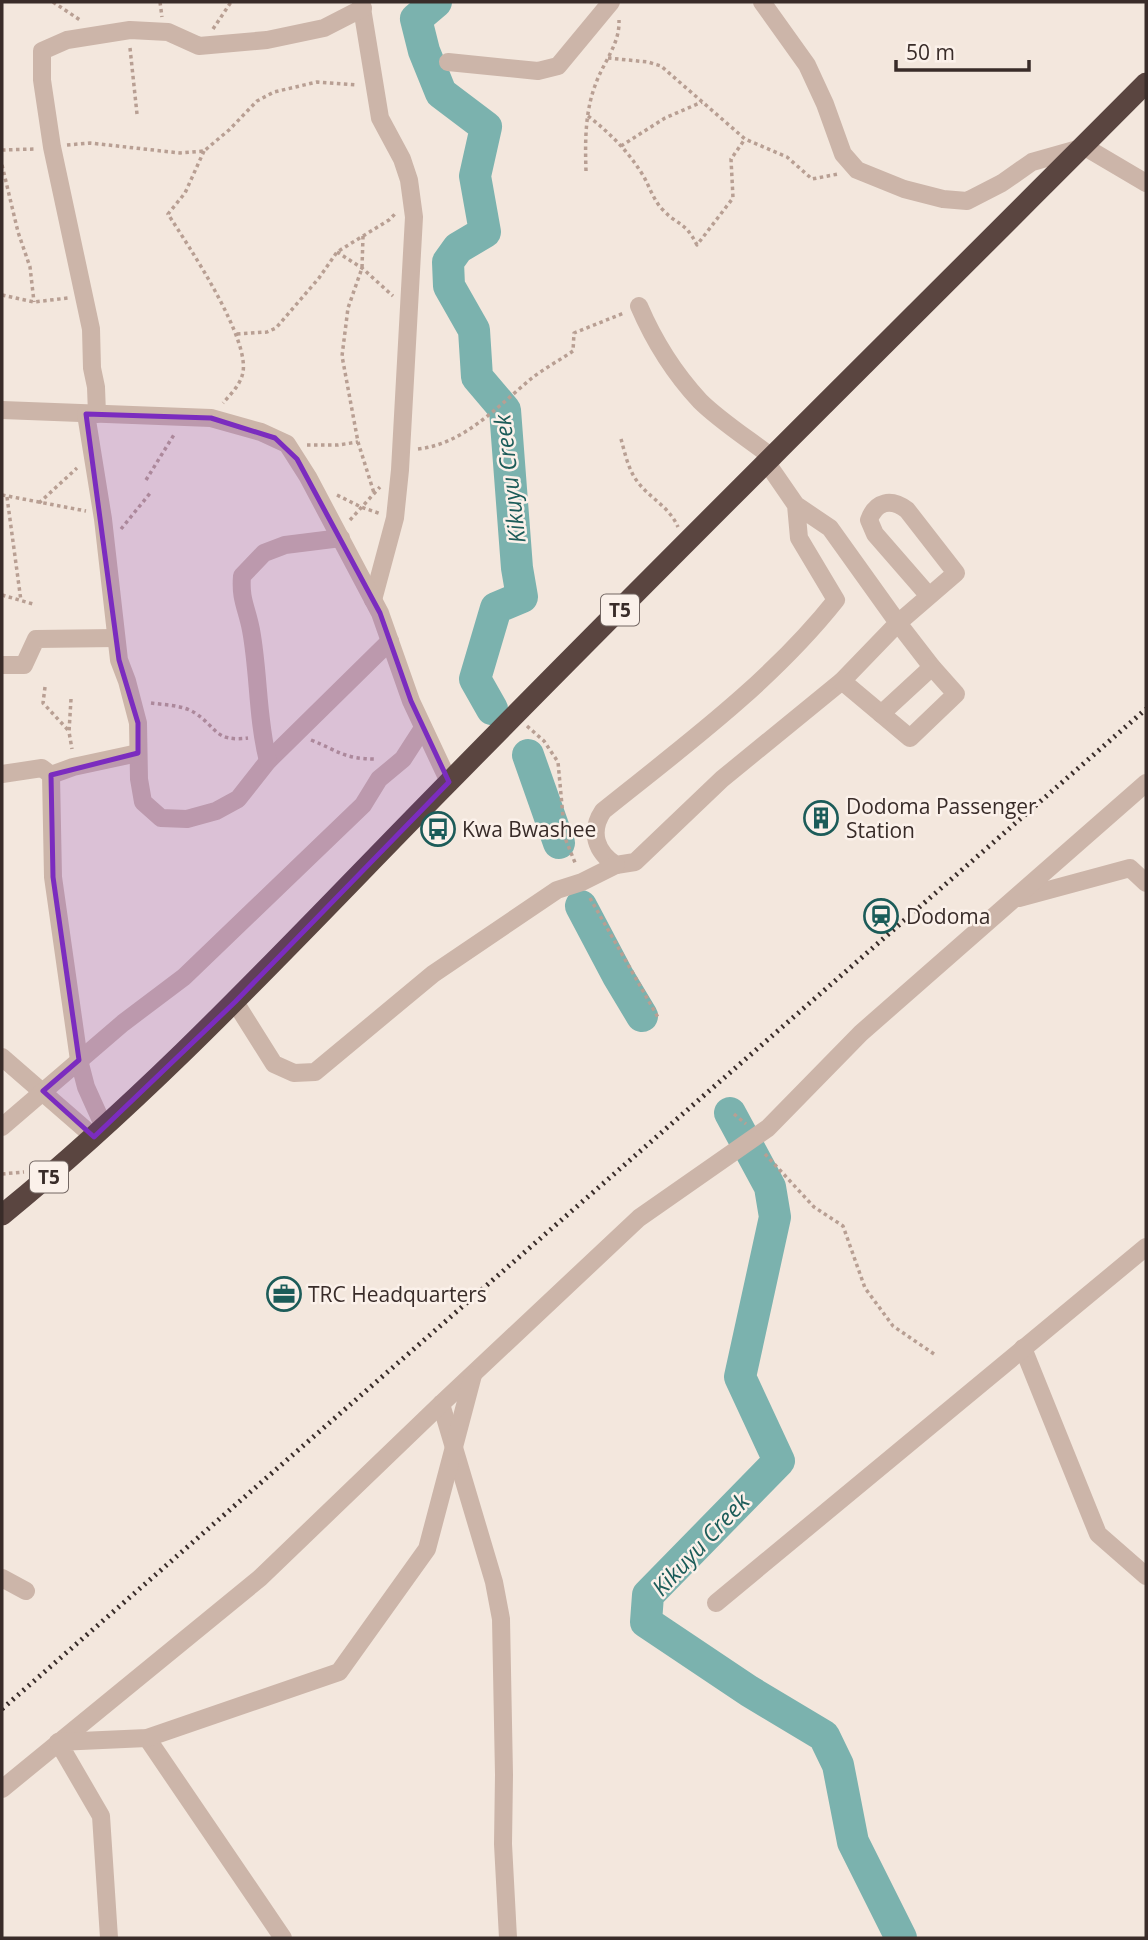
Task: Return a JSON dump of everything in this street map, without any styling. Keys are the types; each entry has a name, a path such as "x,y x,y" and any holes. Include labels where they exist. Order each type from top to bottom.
{"highway":[{"name":"T5","path":"2,1215 99,1132 235,1002 449,782 1146,83"}],"street":[{"path":"762,2 807,65 843,154 857,170 904,189 943,199 967,201 1002,183 1032,162 1084,147 1146,183"},
{"path":"373,600 394,518 400,470 414,217 413,197 402,159 380,118 362,5 324,28 267,40 200,46 168,32 130,30 67,40 42,51 42,80 52,147 91,329 92,368 96,387 92,414 94,452 118,660 127,681 138,723 139,779 144,802 161,818 187,819 216,811 238,799 268,761 390,641"},
{"path":"448,62 538,71 558,66 615,9"},
{"path":"616,865 605,857 596,841 596,822 603,811 711,724 810,633 836,600 799,538 796,505 770,460 702,403 672,368 649,330 639,306"},
{"path":"2,410 211,418 261,432 287,444 308,477 373,600 411,701 449,782"},
{"path":"235,1002 274,1065 294,1073 315,1072 433,974 557,890 582,883 616,865 635,862 722,779 842,681 898,622 929,596 956,573 906,510 897,503 886,503 873,511 869,520 872,527 929,596"},
{"path":"796,505 830,528 932,667 956,694 910,738 842,681"},
{"path":"268,761 262,737 251,628 242,603 242,576 264,553 285,545 339,536"},
{"path":"2,665 24,665 36,639 116,638"},
{"path":"881,714 932,667"},
{"path":"2,1127 123,1023 184,977 363,805 379,779 403,759 423,728"},
{"path":"51,775 72,767 138,753"},
{"path":"2,774 42,768 51,775"},
{"path":"51,775 53,877 79,1060 99,1132"},
{"path":"2,1789 260,1578 440,1404 639,1218 768,1128 861,1032 1146,783"},
{"path":"1012,900 1130,867 1146,883"},
{"path":"2,1056 43,1091 99,1132"},
{"path":"716,1603 1146,1247"},
{"path":"1023,1348 1098,1534 1146,1576"},
{"path":"58,1742 147,1738 339,1672 427,1549 473,1374"},
{"path":"440,1404 494,1582 501,1619 505,1775 503,1844 508,1938"},
{"path":"2,1578 26,1591"},
{"path":"147,1738 283,1938"},
{"path":"58,1742 101,1816 108,1938"}],"path":[{"path":"208,36 231,2"},
{"path":"586,171 585,140 595,84 620,32 615,9"},
{"path":"130,42 137,114"},
{"path":"608,58 661,66 745,139 787,157 812,179 857,170"},
{"path":"211,418 243,376 243,352 237,334 204,273 167,214 186,193 204,151 257,101 274,92 317,82 346,85 376,83"},
{"path":"621,146 666,118 702,102"},
{"path":"588,117 614,137 631,157 663,211 686,227 697,245 733,198 732,159 745,139"},
{"path":"2,150 90,143 180,153 204,151"},
{"path":"2,165 18,232 30,267 34,302"},
{"path":"237,334 267,332 276,328 319,278 337,252 389,220 413,197"},
{"path":"363,236 362,268 348,308 342,348 358,442 374,493"},
{"path":"337,252 362,268 407,306"},
{"path":"2,295 34,302 82,295"},
{"path":"401,448 430,448 478,424 534,377 573,351 574,333 599,325 639,306"},
{"path":"146,480 184,416"},
{"path":"621,439 635,480 670,512 685,545"},
{"path":"287,444 338,445 358,442"},
{"path":"39,504 94,452"},
{"path":"339,536 361,507 400,470"},
{"path":"121,529 151,492"},
{"path":"336,494 361,507 394,518"},
{"path":"21,601 4,496 102,514"},
{"path":"2,595 33,604"},
{"path":"45,687 43,703 69,732"},
{"path":"71,699 69,732 72,767"},
{"path":"734,1114 747,1124"},
{"path":"765,1154 814,1207 844,1226 865,1288 893,1326 934,1354"}],"highlighted area":[{"path":"86,414 211,418 275,438 297,459 380,613 411,701 449,782 235,1002 94,1137 43,1091 79,1060 53,877 51,775 138,753 138,723 119,660"}],"waterway":[{"name":"Kikuyu Creek","path":"436,2 416,19 424,51 441,93 486,127 475,176 485,232 458,248 448,262 449,286 474,330 477,377 505,410 517,568 522,597 496,608 475,679 492,709"},
{"name":"Kikuyu Creek","path":"528,755 559,843"},
{"name":"Kikuyu Creek","path":"581,906 642,1016"},
{"name":"Kikuyu Creek","path":"730,1113 770,1187 775,1217 740,1377 779,1461 648,1595 646,1622 749,1691 824,1736 838,1765 853,1842 901,1938"}],"railway":[{"path":"2,1709 1146,709"}],"place":[{"name":"Dodoma Passenger Station","path":"821,818"},
{"name":"Kwa Bwashee","path":"438,829"},
{"name":"Dodoma","path":"881,916"},
{"name":"TRC Headquarters","path":"284,1294"}]}
